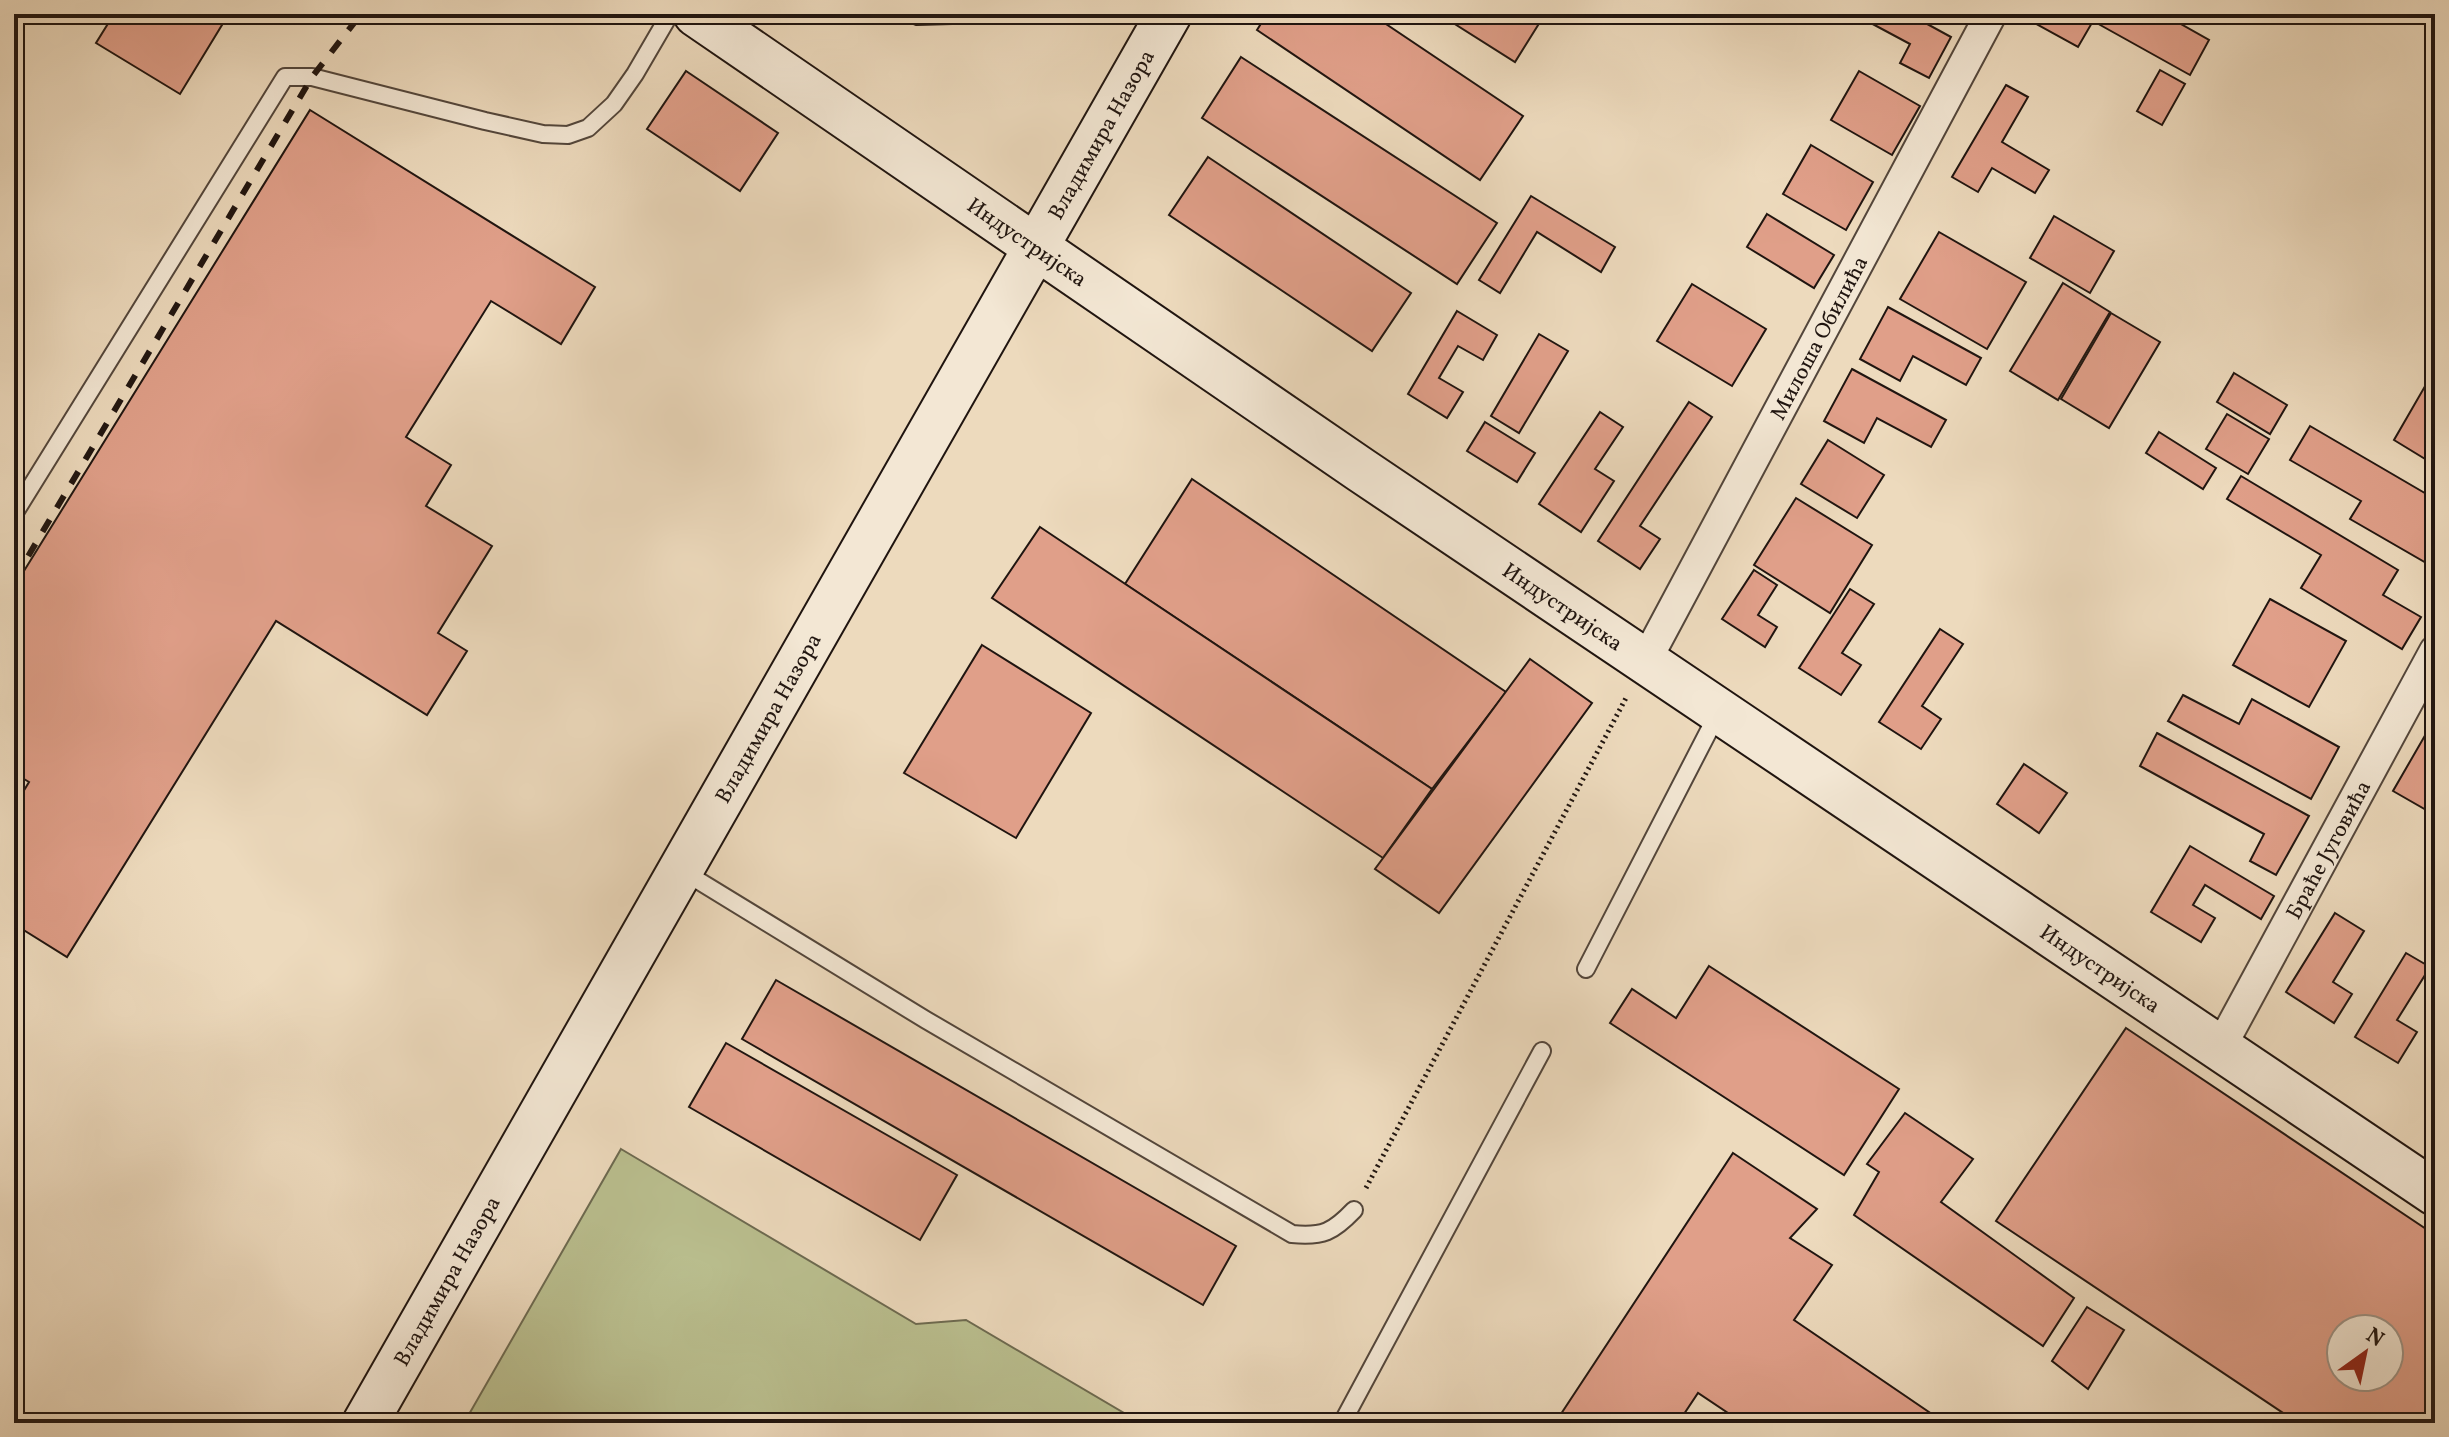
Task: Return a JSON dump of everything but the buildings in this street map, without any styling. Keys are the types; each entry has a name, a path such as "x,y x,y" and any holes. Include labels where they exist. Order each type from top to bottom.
{"main road":[{"name":"Индустријска","path":"696,14 1645,662 2435,1193"},
{"name":"Владимира Назора","path":"365,1423 1169,14"}],"street":[{"name":"Милоша Обилића","path":"1645,662 1991,14"},
{"name":"Браће Југовића","path":"2220,1048 2435,651"}],"lane":[{"path":"14,514 285,77 312,77 485,121 543,134 568,135 588,128 614,104 670,14"},
{"path":"1586,969 1719,711"},
{"path":"680,869 926,1020 1292,1234 1312,1236 1336,1229 1354,1210"},
{"path":"1342,1423 1542,1051"}],"path":[{"path":"1354,1210 1645,662"}],"green space":[{"path":"621,1149 916,1324 966,1320 1141,1423 464,1423"}],"railway":[{"path":"14,580 312,77 361,14"}]}
